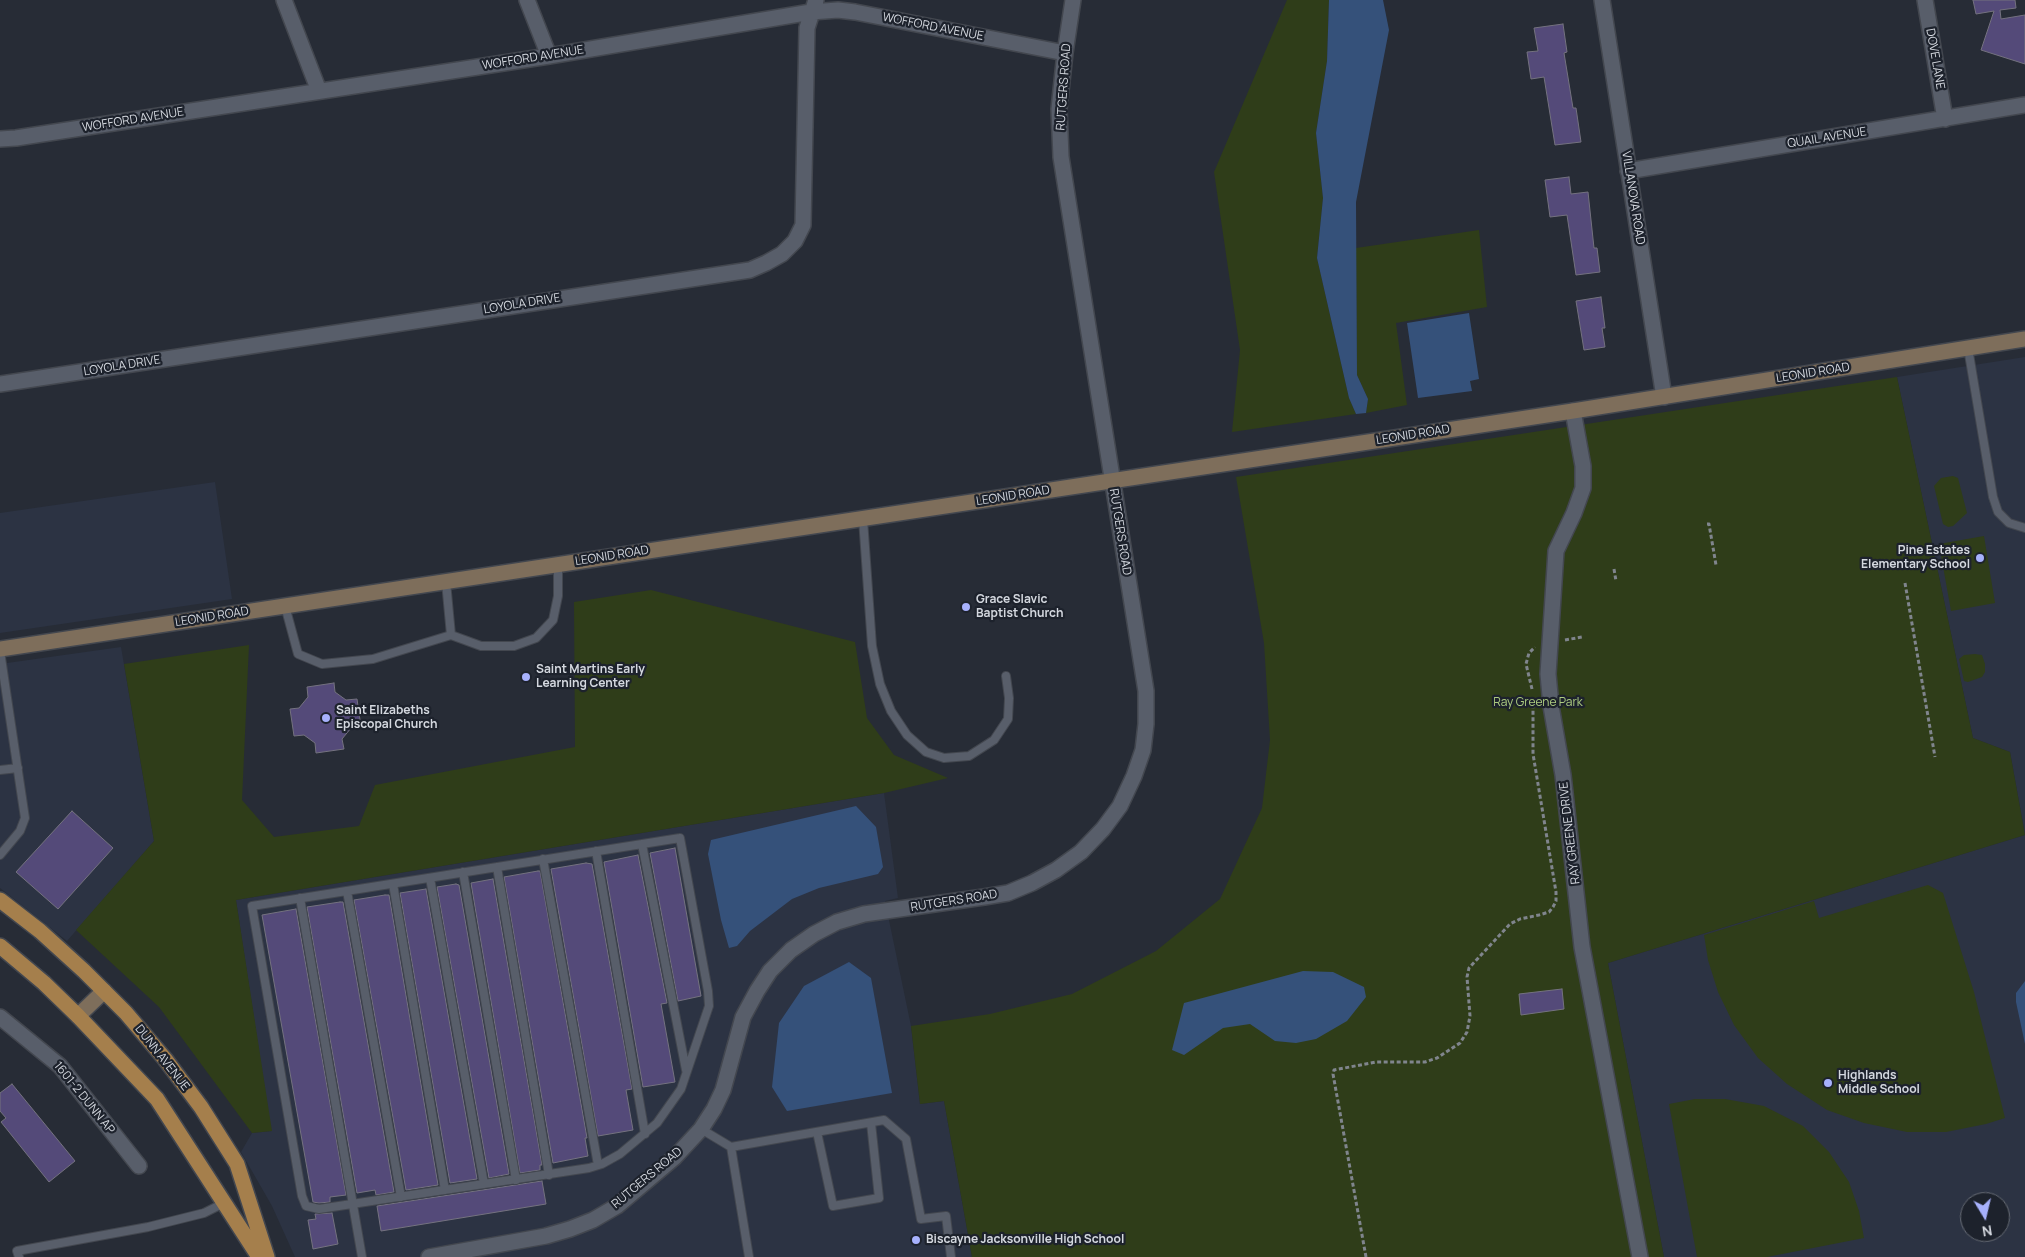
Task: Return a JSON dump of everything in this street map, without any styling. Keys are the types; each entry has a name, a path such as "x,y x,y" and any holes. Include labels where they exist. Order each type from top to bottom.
{"main road":[{"name":"DUNN AVENUE","path":"0,900 40,931 104,991 126,1013 164,1059 200,1107 236,1164 268,1257"},
{"path":"0,946 44,983 78,1016 156,1099 259,1257"}],"street":[{"path":"284,0 319,91"},
{"path":"527,0 549,56"},
{"name":"RUTGERS ROAD","path":"429,1257 480,1252 570,1230 593,1220 617,1206 668,1164 701,1129 723,1090 743,1017 770,971 791,950 837,922 864,914 1008,893 1032,883 1056,870 1081,852 1103,829 1120,806 1134,776 1143,750 1146,724 1146,691 1062,157 1059,109 1073,0"},
{"name":"VILLANOVA ROAD","path":"1602,0 1664,397"},
{"name":"DOVE LANE","path":"1925,0 1945,119"},
{"name":"WOFFORD AVENUE","path":"0,139 549,56 813,6 855,12 1065,53"},
{"name":"LOYOLA DRIVE","path":"0,384 750,270 766,263 782,254 795,241 803,224 807,28 813,6"},
{"name":"QUAIL AVENUE","path":"1628,171 2025,105"},
{"name":"LEONID ROAD","path":"0,650 1574,411 2025,339"},
{"name":"RAY GREENE DRIVE","path":"1574,411 1583,466 1583,488 1574,513 1556,551 1548,674 1551,706 1563,775 1582,947 1640,1257"},
{"path":"78,1016 104,991"},
{"name":"1601-2 DUNN AP","path":"0,1017 60,1066 139,1166"}],"lane":[{"path":"1968,348 1992,497 1998,512 2009,523 2025,528"},
{"path":"863,519 872,646 880,684 891,711 906,735 926,752 944,758 969,756 994,740 1008,718 1009,698 1006,676"},
{"path":"285,606 298,654 322,664 373,659 452,635 481,646 514,646 536,638 553,620 558,596 558,565"},
{"path":"446,582 452,635"},
{"path":"0,650 25,818 20,831 3,846 0,855"},
{"path":"0,770 18,768"},
{"path":"680,838 709,996 703,1027 681,1089 670,1108 657,1123 620,1154 598,1165 516,1180 353,1204 314,1209 306,1206 252,906 596,851 680,838"},
{"path":"642,844 686,1072"},
{"path":"596,851 645,1134"},
{"path":"543,860 598,1165"},
{"path":"497,867 549,1174"},
{"path":"463,872 516,1180"},
{"path":"430,878 484,1184"},
{"path":"393,884 445,1190"},
{"path":"347,891 401,1197"},
{"path":"300,898 362,1257"},
{"path":"701,1129 731,1147 884,1120 906,1139 921,1219 946,1216 951,1257"},
{"path":"817,1132 833,1206 879,1198 871,1123"},
{"path":"731,1147 749,1257"},
{"path":"20,1257 17,1251 148,1227 204,1214 224,1203"}],"path":[{"path":"1707,524 1709,524 1716,565"},
{"path":"1614,568 1616,581"},
{"path":"1905,583 1935,757"},
{"path":"1559,641 1582,637"},
{"path":"1366,1257 1332,1078 1334,1070 1376,1062 1425,1062 1437,1058 1460,1042 1467,1032 1470,1016 1467,977 1469,968 1510,924 1520,919 1549,912 1556,900 1533,754 1534,695 1526,664 1532,648 1540,645"}],"shaded area":[{"name":"Pine Estates Elementary School","path":"2025,357 2025,834 2010,752 1973,738 1897,377"},
{"path":"215,482 232,599 0,633 0,513"},
{"path":"121,647 154,841 67,941 0,888 0,664"},
{"path":"884,793 898,898 885,901 911,1026 920,1104 944,1101 972,1257 295,1257 272,1206 241,1152 252,1133 271,1131 236,900"},
{"name":"Highlands Middle School","path":"2025,835 2025,1257 1664,1257 1608,963"}],"green space":[{"path":"1287,0 1329,0 1327,61 1316,133 1323,198 1317,258 1349,398 1356,414 1232,432 1240,350 1214,172"},
{"path":"1479,230 1487,307 1396,323 1407,405 1366,413 1368,399 1357,375 1356,248"},
{"name":"Ray Greene Park","path":"1897,377 1973,738 2010,752 2025,835 1608,963 1664,1257 972,1257 944,1101 920,1104 911,1026 990,1014 1072,994 1156,951 1220,899 1262,808 1270,740 1264,643 1236,477"},
{"path":"1953,476 1958,478 1967,513 1953,526 1948,527 1943,524 1934,486 1941,478"},
{"path":"1984,536 1995,603 1951,611 1939,544"},
{"path":"651,590 855,642 867,718 894,755 948,778 884,793 236,900 272,1131 252,1133 159,1007 76,930 154,841 124,664 249,645 242,800 274,837 359,826 375,785 575,747 574,602"},
{"path":"1964,655 1982,655 1985,672 1982,677 1968,682 1964,681 1959,659"},
{"path":"1928,885 1943,893 1974,992 2005,1118 1946,1132 1907,1132 1864,1123 1827,1110 1787,1084 1758,1058 1734,1025 1718,992 1708,960 1704,935 1814,901 1819,918"},
{"path":"1695,1099 1725,1099 1764,1106 1803,1126 1829,1152 1849,1182 1859,1211 1864,1238 1767,1257 1697,1257 1669,1104"}],"water":[{"path":"1329,0 1383,0 1389,30 1356,202 1357,375 1368,399 1366,413 1356,414 1349,398 1317,258 1323,198 1316,133 1327,61"},
{"path":"1469,313 1479,379 1470,381 1472,391 1418,398 1407,323"},
{"path":"856,806 876,827 883,867 878,874 819,888 792,899 750,931 737,946 729,948 721,920 708,854 711,840"},
{"path":"849,962 871,978 892,1093 787,1111 772,1087 779,1023 804,986"},
{"path":"1303,971 1333,972 1364,987 1366,997 1347,1021 1316,1039 1296,1043 1275,1041 1250,1024 1223,1028 1184,1055 1172,1050 1184,1003"},
{"path":"2025,981 2025,1044 2016,1002 2016,993"}],"building":[{"path":"1973,0 2015,0 2016,8 2000,10 2001,19 2025,15 2025,64 1981,50 1994,11 1976,14"},
{"path":"1563,24 1567,52 1564,53 1581,142 1555,145 1544,77 1531,79 1527,52 1538,51 1534,28"},
{"path":"1569,177 1571,194 1588,192 1594,248 1597,248 1600,272 1576,275 1567,215 1550,217 1545,180"},
{"path":"1601,297 1605,328 1602,328 1605,347 1584,350 1576,301"},
{"name":"Saint Elizabeths Episcopal Church","path":"334,683 335,692 346,700 357,699 361,727 351,728 342,739 344,749 316,753 315,743 304,735 294,736 290,709 299,708 308,697 307,687"},
{"path":"72,811 113,848 58,909 16,872"},
{"path":"675,848 701,996 678,1001 650,853"},
{"path":"638,855 667,1003 661,1004 675,1082 643,1087 604,862"},
{"path":"586,863 592,864 632,1089 626,1090 633,1130 598,1136 551,869"},
{"path":"540,871 587,1138 585,1138 588,1156 553,1163 504,877"},
{"path":"493,879 542,1165 540,1165 540,1170 520,1173 471,883"},
{"path":"459,885 509,1174 489,1178 437,887"},
{"path":"426,889 477,1179 450,1183 400,893"},
{"path":"389,895 438,1185 406,1190 354,900"},
{"path":"343,902 394,1192 376,1195 375,1190 357,1193 307,907"},
{"path":"296,909 346,1195 330,1197 330,1202 313,1202 262,915"},
{"path":"1562,989 1564,1009 1521,1015 1519,994"},
{"path":"12,1084 75,1161 49,1182 1,1122 6,1118 0,1111 0,1093"},
{"path":"542,1181 546,1204 381,1231 377,1206"},
{"path":"332,1213 338,1244 313,1249 308,1220 316,1219 315,1214"}],"place":[{"name":"Pine Estates Elementary School","path":"1980,558"},
{"name":"Grace Slavic Baptist Church","path":"966,607"},
{"name":"Saint Martins Early Learning Center","path":"526,677"},
{"name":"Saint Elizabeths Episcopal Church","path":"326,718"},
{"name":"Highlands Middle School","path":"1828,1083"},
{"name":"Biscayne Jacksonville High School","path":"916,1240"}]}
